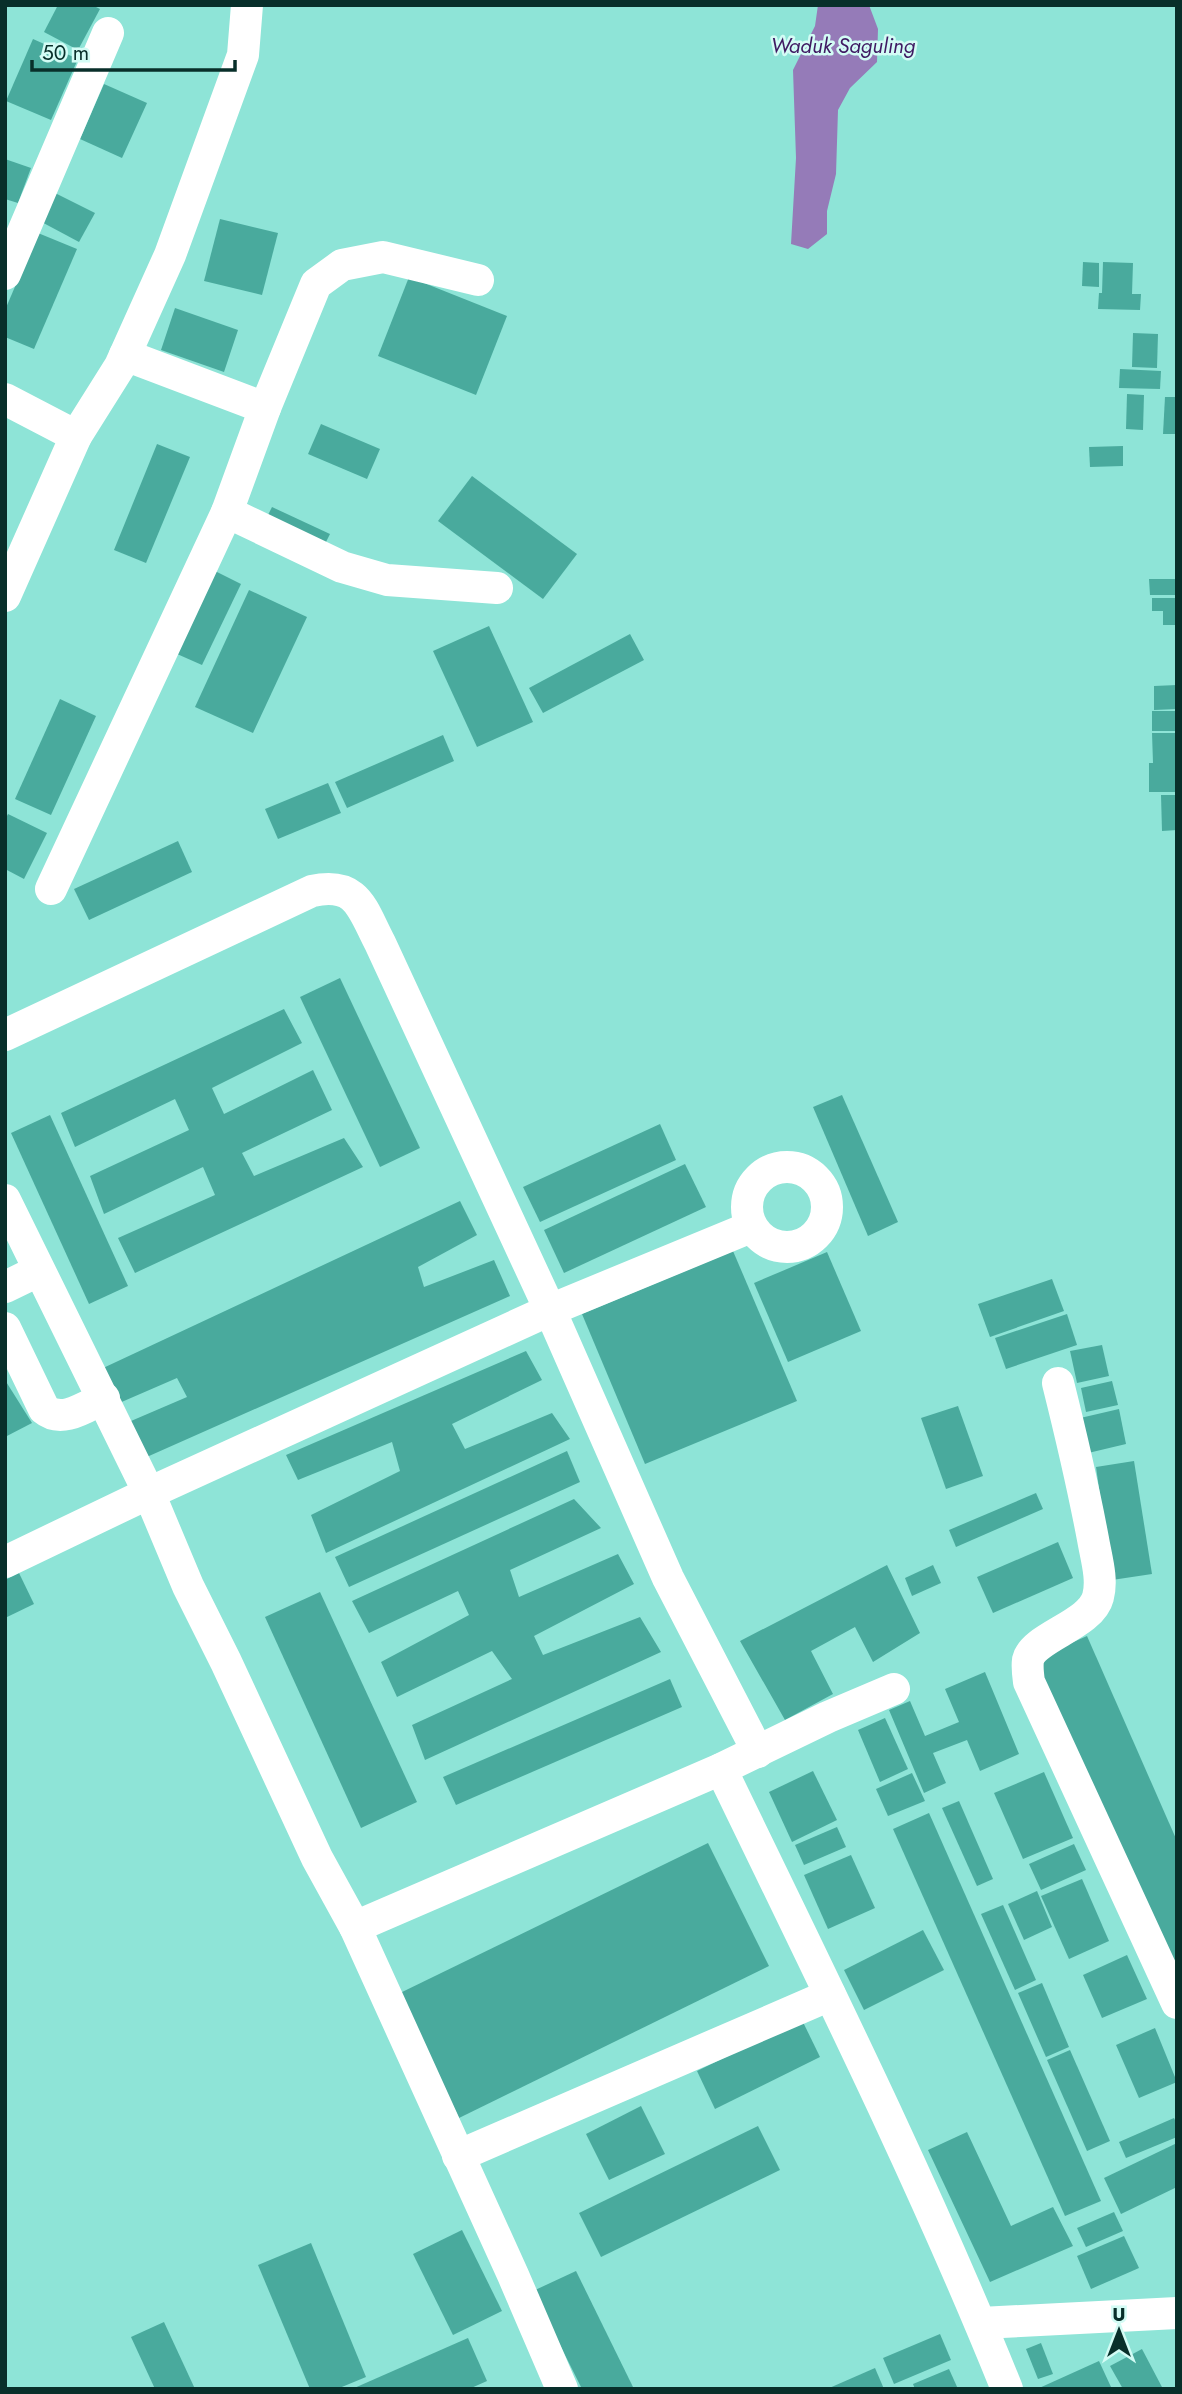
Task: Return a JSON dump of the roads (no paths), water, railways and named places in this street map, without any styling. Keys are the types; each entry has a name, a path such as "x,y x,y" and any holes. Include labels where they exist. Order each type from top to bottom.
{"street":[{"path":"5,596 76,436 125,355 173,248 243,55 247,5"},
{"path":"5,274 108,33"},
{"path":"51,889 227,512 265,408 316,284 342,265 383,257 478,280"},
{"path":"125,355 265,408"},
{"path":"5,399 76,436"},
{"path":"227,512 342,567 387,580 497,588"},
{"path":"5,1035 312,891 324,888 350,893 359,903 380,943 550,1310 668,1578 758,1752"},
{"path":"5,1200 38,1271 104,1398 149,1493 188,1586 317,1858 355,1927 562,2389"},
{"path":"5,1562 149,1493 550,1310 751,1227"},
{"path":"5,1287 38,1271"},
{"path":"5,1328 44,1409 51,1416 63,1416 104,1398"},
{"path":"1058,1383 1082,1481 1098,1569 1098,1597 1093,1609 1041,1644 1031,1654 1028,1660 1029,1682 1177,2003"},
{"path":"355,1927 721,1769 828,1717 894,1689"},
{"path":"721,1769 855,2043 981,2323 1007,2389"},
{"path":"458,2156 830,1995"},
{"path":"981,2323 1177,2313"}],"water":[{"name":"Waduk Saguling","path":"818,5 869,5 878,29 877,62 850,88 838,110 836,174 827,211 827,234 808,249 791,244 796,158 793,70 815,26"}]}
